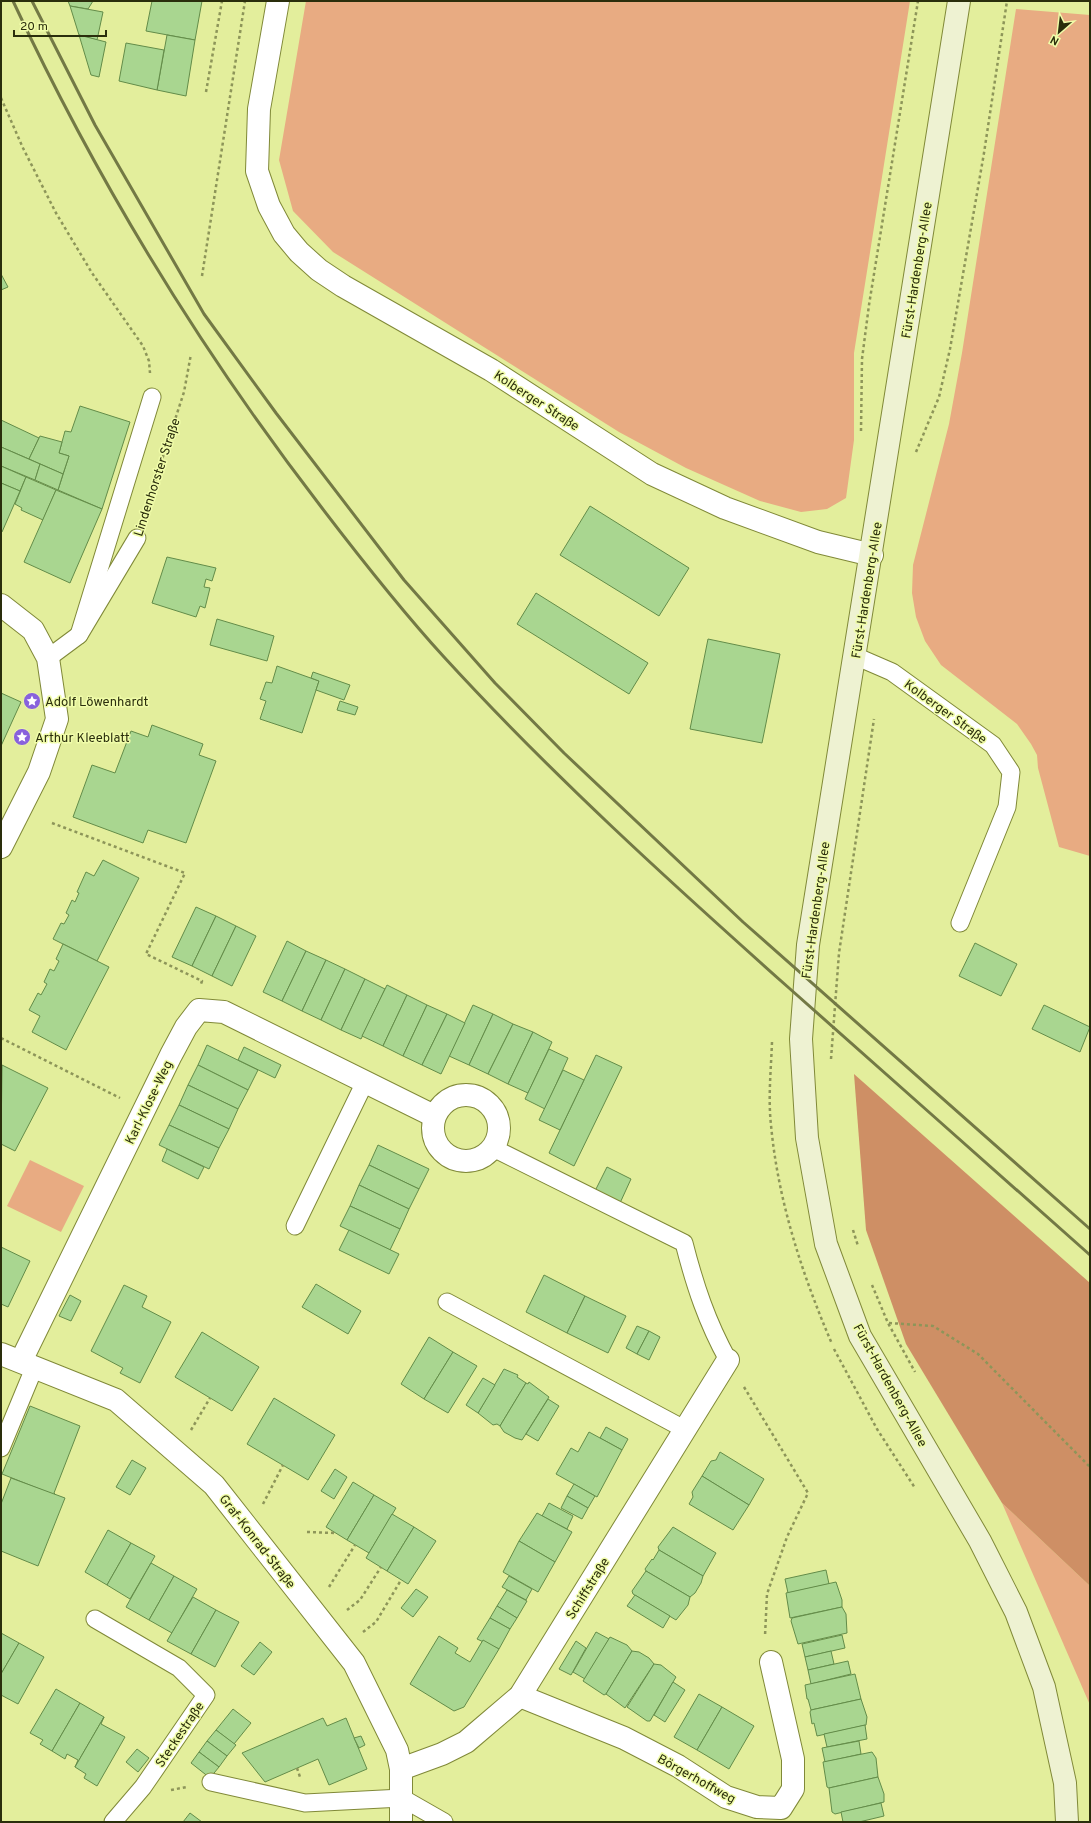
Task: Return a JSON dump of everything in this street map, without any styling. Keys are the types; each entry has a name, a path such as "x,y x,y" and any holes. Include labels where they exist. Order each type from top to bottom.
{"street":[{"name":"Kolberger Straße","path":"278,1 259,109 257,171 269,206 284,234 299,252 319,270 344,286 491,370 652,474 725,508 818,542 872,556"},
{"name":"Fürst-Hardenberg-Allee","path":"959,1 872,556 808,945 801,1039 807,1138 826,1244 860,1336 980,1541 1016,1612 1044,1687 1065,1783 1066,1822"},
{"path":"1,604 33,630 48,658 57,719 39,772 1,847"},
{"path":"199,1010 224,1012 434,1116"},
{"name":"Karl-Klose-Weg","path":"28,1363 144,1110 186,1027 199,1010"},
{"path":"460,1095 471,1095 482,1099 492,1106 500,1127 498,1139 493,1148 486,1156 476,1160 466,1162 455,1160 446,1155 438,1147 434,1138 432,1127 434,1116 440,1107 449,1099 460,1095"},
{"name":"Graf-Konrad-Straße","path":"1,1354 28,1363 116,1400 214,1485 354,1663 397,1750 401,1769 402,1798 400,1822"},
{"name":"Schiffstraße","path":"401,1769 442,1754 466,1742 520,1696 728,1360"},
{"name":"Börgerhoffweg","path":"520,1696 624,1738 678,1766 726,1797 757,1807 782,1808 793,1789 793,1759 771,1662"}],"lane":[{"path":"79,635 152,397"},
{"name":"Lindenhorster Straße","path":"48,658 79,635 136,538"},
{"name":"Kolberger Straße","path":"855,656 892,672 993,745 1011,772 1007,807 960,923"},
{"path":"295,1226 365,1082"},
{"path":"493,1148 684,1243 694,1284 712,1329 728,1360"},
{"path":"447,1302 686,1430"},
{"path":"1,1448 28,1363"},
{"name":"Steckestraße","path":"95,1619 179,1668 206,1695 143,1787 113,1822"},
{"path":"211,1782 305,1803 402,1798 444,1822"}],"path":[{"path":"206,92 222,1"},
{"path":"202,276 244,1"},
{"path":"861,433 862,359 868,305 918,1"},
{"path":"914,455 939,397 950,349 984,153 1007,1"},
{"path":"1,98 23,148 56,213 92,273 143,346 149,361 150,373 148,384 152,397"},
{"name":"Lindenhorster Straße","path":"136,538 184,392 190,354"},
{"path":"831,1061 839,953 875,713"},
{"path":"52,823 185,873 146,954 202,981 199,1010"},
{"path":"1,1038 144,1110"},
{"path":"772,1038 770,1084 771,1124 780,1185 793,1242 812,1298 836,1354 877,1429 918,1492"},
{"path":"851,1224 860,1253"},
{"path":"871,1281 888,1323 918,1378"},
{"path":"888,1323 933,1326 978,1354 1090,1467"},
{"path":"728,1360 808,1493 787,1537 767,1594 765,1635 771,1662"},
{"path":"190,1431 210,1398"},
{"path":"260,1510 283,1465"},
{"path":"307,1532 335,1533"},
{"path":"326,1591 356,1545"},
{"path":"344,1613 360,1600 381,1567"},
{"path":"360,1634 376,1622 401,1580"},
{"path":"166,1794 170,1790 211,1782"}],"shaded area":[{"path":"306,1 910,1 854,353 854,440 846,498 827,509 801,512 760,501 686,468 619,432 333,252 293,211 279,160"},
{"path":"1016,9 1090,15 1090,856 1059,847 1038,768 1037,755 1031,744 1017,724 941,665 925,641 916,617 912,593 913,565 949,424 962,353"},
{"path":"854,1074 1090,1283 1090,1586 1002,1503 906,1344 866,1230"},
{"path":"30,1160 84,1186 61,1232 7,1206"},
{"path":"1002,1503 1090,1586 1090,1705"}],"building":[{"path":"68,1 93,1 88,9 70,6"},
{"path":"152,1 202,1 195,40 146,31"},
{"path":"70,6 103,12 97,40 79,35"},
{"path":"79,35 106,42 99,77 91,75"},
{"path":"167,35 195,40 186,96 157,90"},
{"path":"126,43 164,50 157,90 119,81"},
{"path":"1,274 8,287 1,290"},
{"path":"80,406 130,422 102,509 58,490 69,456 59,453 65,431 71,432"},
{"path":"1,420 39,438 29,459 1,447"},
{"path":"40,436 62,442 59,453 69,456 63,474 29,459"},
{"path":"1,447 40,464 35,480 1,466"},
{"path":"40,464 63,474 58,490 35,480"},
{"path":"1,466 26,477 20,491 1,483"},
{"path":"26,477 56,490 43,520 21,510 22,508 15,504"},
{"path":"1,483 20,491 2,532 1,531"},
{"path":"56,490 102,509 70,583 24,562"},
{"path":"590,506 689,568 659,616 560,555"},
{"path":"167,557 216,568 212,581 206,579 204,587 210,588 205,608 200,606 196,617 152,603"},
{"path":"536,593 648,663 629,694 517,624"},
{"path":"217,619 274,636 267,661 210,645"},
{"path":"708,639 780,654 762,743 690,729"},
{"path":"277,666 319,681 302,733 260,719 266,701 260,699 266,682 272,683"},
{"path":"313,672 350,685 344,700 316,690 319,681 311,678"},
{"path":"1,693 21,702 1,746"},
{"path":"340,701 358,707 355,715 337,710"},
{"path":"152,725 203,744 199,755 216,761 186,843 148,830 143,843 73,817 92,765 115,773 131,731 148,737"},
{"path":"103,860 139,878 97,961 53,939 61,923 64,924 69,915 66,913 72,900 75,902 79,893 77,892 86,872 94,876"},
{"path":"196,907 216,916 192,966 172,957"},
{"path":"216,916 236,926 212,976 192,966"},
{"path":"236,926 256,936 232,986 212,976"},
{"path":"287,941 306,951 282,1001 263,992"},
{"path":"975,943 1017,964 1001,996 959,976"},
{"path":"63,944 109,967 66,1050 32,1032 40,1016 29,1010 38,993 41,995 47,984 44,982 50,969 54,971 59,961 56,959"},
{"path":"306,951 326,960 302,1011 282,1001"},
{"path":"326,960 345,969 321,1020 302,1011"},
{"path":"345,969 365,979 341,1030 321,1020"},
{"path":"365,979 385,989 361,1039 341,1030"},
{"path":"387,985 407,995 383,1046 362,1036"},
{"path":"407,995 427,1005 403,1056 383,1046"},
{"path":"427,1005 447,1014 422,1065 403,1056"},
{"path":"473,1005 493,1014 469,1065 449,1056"},
{"path":"1044,1005 1090,1027 1080,1052 1032,1029"},
{"path":"447,1014 465,1023 441,1074 422,1065"},
{"path":"493,1014 513,1024 488,1074 469,1065"},
{"path":"513,1024 533,1032 508,1084 488,1074"},
{"path":"533,1032 552,1042 528,1093 508,1084"},
{"path":"207,1045 258,1070 248,1090 198,1065"},
{"path":"244,1047 281,1065 275,1078 238,1060"},
{"path":"549,1049 568,1058 545,1109 525,1099"},
{"path":"596,1055 622,1067 574,1166 549,1153"},
{"path":"2,1065 48,1088 15,1151 1,1144"},
{"path":"198,1065 248,1090 238,1109 188,1085"},
{"path":"563,1070 584,1080 560,1130 539,1120"},
{"path":"188,1085 238,1109 229,1129 179,1105"},
{"path":"179,1105 229,1129 219,1148 169,1125"},
{"path":"169,1125 219,1148 209,1169 159,1145"},
{"path":"378,1145 429,1169 419,1189 369,1165"},
{"path":"167,1149 204,1167 198,1179 162,1161"},
{"path":"369,1165 419,1189 409,1209 359,1185"},
{"path":"607,1167 631,1179 620,1203 595,1191"},
{"path":"359,1185 409,1209 400,1229 350,1206"},
{"path":"350,1206 400,1229 390,1250 340,1226"},
{"path":"349,1230 399,1254 389,1274 339,1250"},
{"path":"1,1247 30,1261 8,1307 1,1304"},
{"path":"544,1275 585,1296 567,1333 526,1312"},
{"path":"316,1284 361,1311 348,1334 302,1307"},
{"path":"124,1285 147,1296 142,1307 171,1322 140,1383 120,1373 123,1368 91,1351"},
{"path":"70,1295 81,1301 71,1321 59,1316"},
{"path":"585,1296 626,1316 608,1353 567,1333"},
{"path":"637,1326 649,1331 637,1354 626,1348"},
{"path":"649,1331 660,1337 649,1360 637,1354"},
{"path":"202,1332 259,1367 232,1411 175,1377"},
{"path":"429,1337 453,1352 424,1399 401,1384"},
{"path":"453,1352 477,1366 448,1413 424,1399"},
{"path":"504,1369 518,1375 517,1377 526,1383 500,1426 497,1424 493,1425 478,1413"},
{"path":"483,1378 495,1385 478,1413 466,1405"},
{"path":"529,1382 549,1397 522,1440 504,1432 500,1426 526,1383 528,1384"},
{"path":"274,1398 335,1435 308,1480 247,1444"},
{"path":"548,1399 559,1406 538,1441 526,1434"},
{"path":"30,1406 80,1426 54,1493 57,1496 2,1474"},
{"path":"606,1427 628,1439 622,1450 600,1438"},
{"path":"589,1432 622,1450 597,1497 556,1474 571,1448 578,1452"},
{"path":"720,1452 764,1479 749,1505 702,1476 711,1461 716,1460"},
{"path":"132,1460 146,1468 130,1495 116,1487"},
{"path":"335,1469 347,1477 334,1499 321,1491"},
{"path":"702,1476 749,1505 733,1530 689,1504 693,1497 692,1492"},
{"path":"11,1478 65,1498 38,1566 1,1551 1,1504"},
{"path":"353,1482 374,1495 347,1540 326,1527"},
{"path":"574,1484 595,1496 588,1508 567,1496"},
{"path":"374,1495 396,1508 369,1553 347,1540"},
{"path":"567,1496 588,1508 582,1519 561,1508"},
{"path":"549,1503 573,1516 567,1529 542,1516"},
{"path":"537,1513 572,1532 555,1562 519,1541"},
{"path":"392,1514 414,1527 387,1571 366,1558"},
{"path":"414,1527 436,1541 408,1584 387,1571"},
{"path":"673,1527 716,1553 703,1576 659,1550 658,1547"},
{"path":"108,1530 131,1543 107,1585 85,1572"},
{"path":"519,1541 555,1562 538,1592 503,1572"},
{"path":"131,1543 155,1556 130,1599 107,1585"},
{"path":"659,1550 703,1576 695,1593 690,1597 646,1571 645,1569"},
{"path":"151,1563 174,1576 149,1620 126,1607"},
{"path":"826,1570 829,1584 788,1593 785,1579"},
{"path":"646,1571 690,1597 688,1605 676,1620 633,1594 632,1591"},
{"path":"174,1576 197,1589 172,1633 149,1620"},
{"path":"509,1576 532,1589 526,1600 502,1587"},
{"path":"836,1582 842,1600 842,1607 790,1618 786,1593"},
{"path":"416,1589 428,1597 413,1617 401,1608"},
{"path":"507,1590 527,1601 517,1618 497,1606"},
{"path":"635,1595 670,1616 663,1628 627,1606"},
{"path":"193,1597 216,1610 191,1654 167,1641"},
{"path":"497,1606 517,1618 510,1629 490,1618"},
{"path":"842,1607 846,1614 847,1633 798,1644 791,1621 792,1618"},
{"path":"216,1610 239,1622 215,1667 191,1654"},
{"path":"490,1618 510,1629 499,1649 477,1639"},
{"path":"596,1632 609,1639 585,1679 573,1672"},
{"path":"1,1633 19,1643 1,1674"},
{"path":"842,1635 845,1648 805,1657 802,1644"},
{"path":"439,1636 458,1648 455,1653 470,1662 483,1640 499,1649 464,1707 454,1711 410,1684"},
{"path":"610,1637 627,1645 632,1651 604,1695 583,1681"},
{"path":"576,1641 586,1648 571,1675 559,1669"},
{"path":"260,1642 272,1652 254,1675 241,1666"},
{"path":"19,1643 44,1657 18,1704 1,1695 1,1674"},
{"path":"632,1651 639,1652 649,1658 654,1664 625,1708 606,1694"},
{"path":"831,1651 834,1664 808,1670 805,1657"},
{"path":"848,1661 851,1674 811,1684 808,1670"},
{"path":"654,1664 661,1665 676,1677 650,1721 647,1721 627,1707"},
{"path":"855,1674 861,1699 811,1710 807,1699 805,1685"},
{"path":"673,1682 685,1690 665,1722 654,1715"},
{"path":"56,1689 80,1703 52,1751 40,1744 43,1740 30,1733"},
{"path":"699,1694 722,1707 697,1750 674,1737"},
{"path":"861,1699 867,1717 866,1725 817,1736 814,1723 812,1724 811,1710"},
{"path":"80,1703 104,1717 75,1767 78,1760 67,1754 65,1759 52,1751"},
{"path":"722,1707 754,1726 729,1769 697,1750"},
{"path":"233,1709 251,1723 234,1744 216,1730"},
{"path":"104,1717 101,1724 125,1737 97,1786 84,1778 86,1774 75,1767"},
{"path":"323,1718 327,1726 346,1718 367,1769 329,1785 318,1759 265,1782 242,1753"},
{"path":"865,1725 867,1739 827,1747 824,1734"},
{"path":"216,1730 236,1745 227,1756 207,1741"},
{"path":"361,1736 365,1745 359,1748 354,1738"},
{"path":"207,1741 227,1756 219,1767 199,1752"},
{"path":"859,1741 861,1754 825,1762 822,1748"},
{"path":"137,1749 149,1758 138,1772 126,1762"},
{"path":"199,1752 219,1767 210,1778 191,1763"},
{"path":"872,1752 876,1758 878,1777 829,1788 827,1787 823,1762"},
{"path":"878,1777 884,1794 884,1802 835,1814 832,1812 829,1788"},
{"path":"881,1803 884,1816 859,1822 843,1822 841,1812"},
{"path":"190,1813 202,1822 183,1822"}],"railway":[{"path":"13,1 45,68 80,134 116,199 193,326 277,449 351,546 412,621 485,701 612,827 744,948 1090,1255"},
{"path":"32,1 95,125 204,314 276,413 404,580 495,683 564,753 743,922 1090,1229"}],"place":[{"name":"Adolf Löwenhardt","path":"32,701"},
{"name":"Arthur Kleeblatt","path":"22,737"}]}
